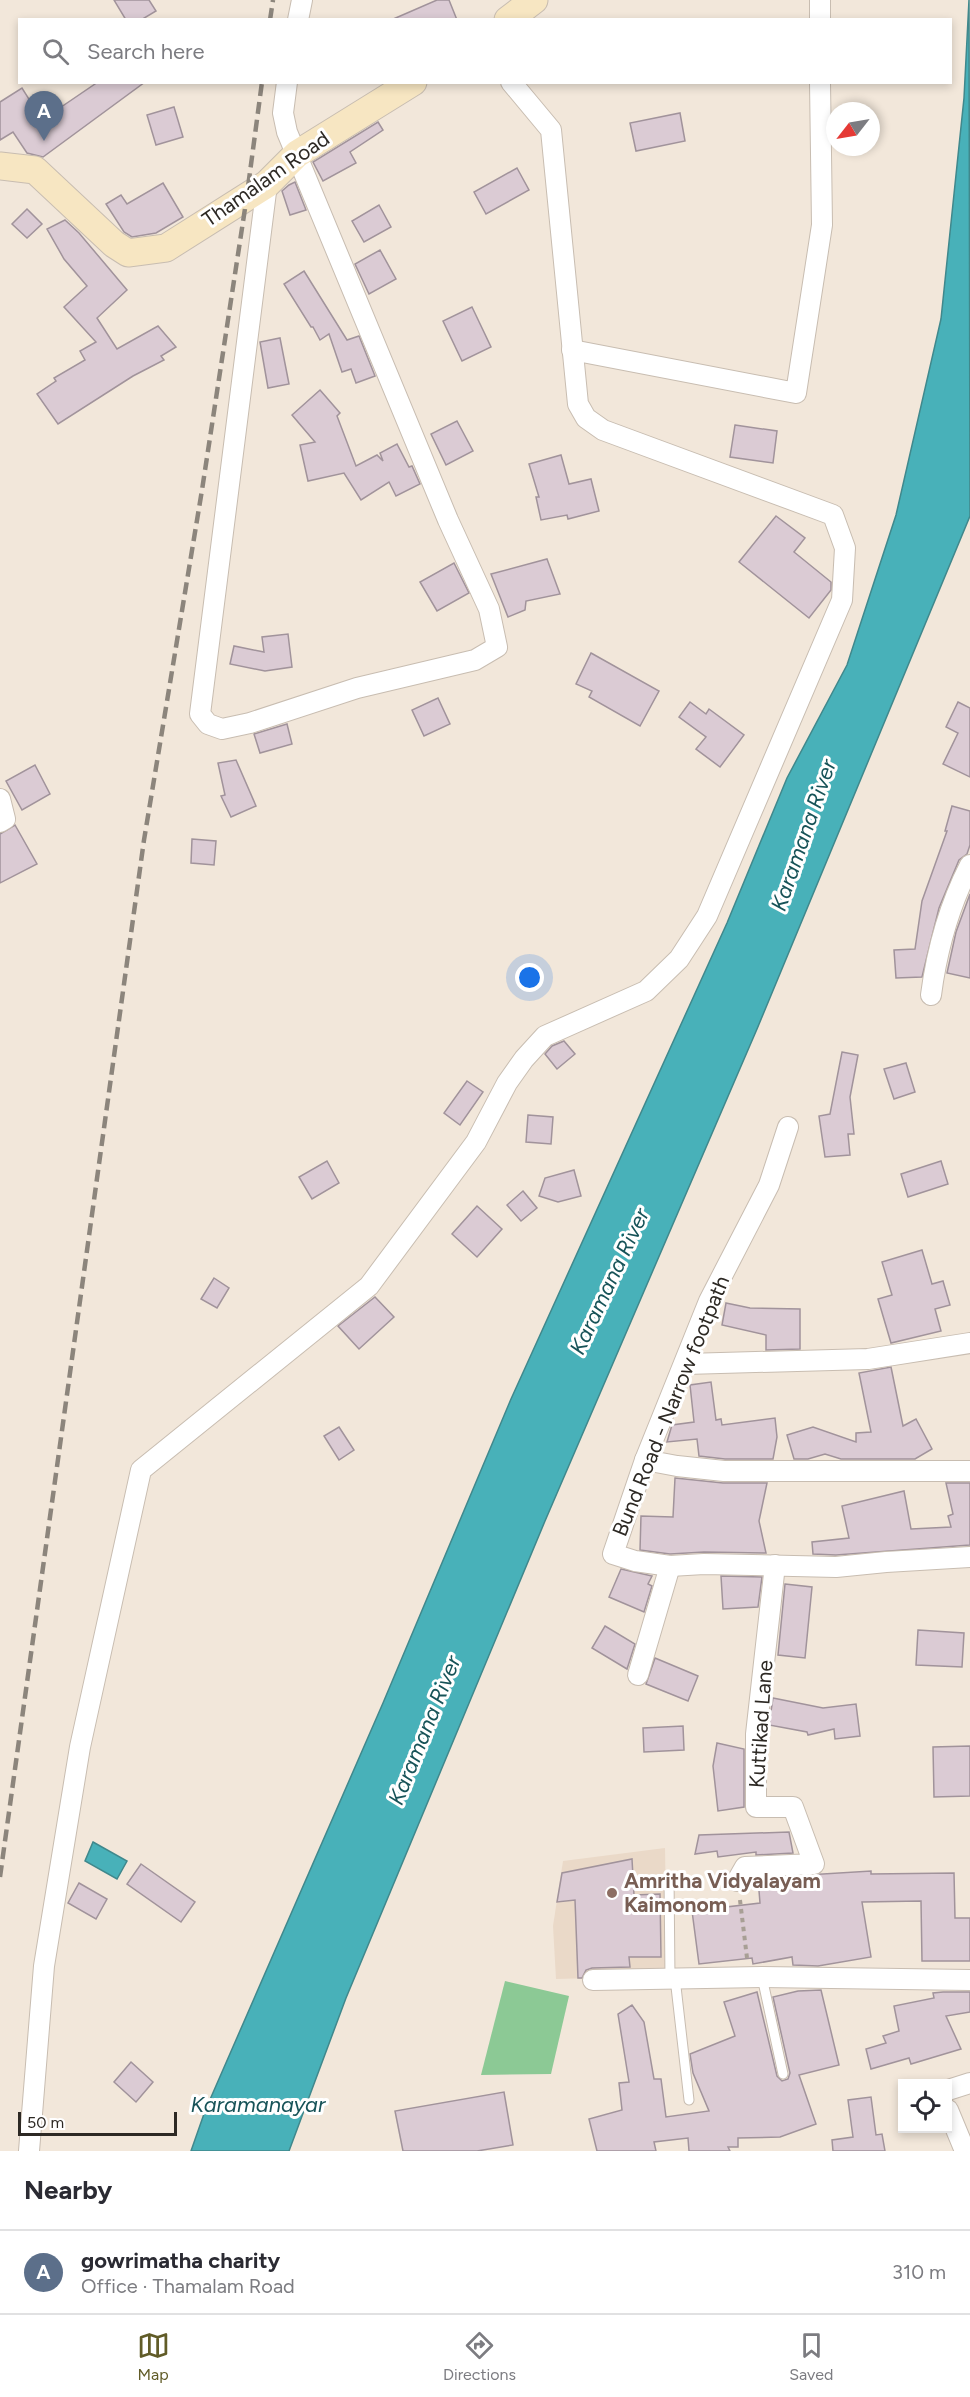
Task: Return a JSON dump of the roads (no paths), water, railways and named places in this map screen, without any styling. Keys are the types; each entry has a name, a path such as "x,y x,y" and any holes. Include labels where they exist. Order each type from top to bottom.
{"street":[{"path":"298,18 302,0"},
{"path":"819,0 820,18"},
{"path":"267,184 200,714 208,724 222,729 250,723 357,688 475,660 497,647 497,636 489,609 448,520 287,132 282,113 287,84"},
{"name":"Thamalam Road","path":"0,166 35,170 114,244 128,254 166,248 267,184 297,154 410,84"},
{"path":"29,2151 44,1966 80,1746 141,1470 369,1286 476,1142 507,1083 524,1059 545,1036 646,991 679,959 707,916 842,600 845,548 832,515 603,430 586,418 578,404 551,130 513,84"},
{"path":"572,350 796,393 822,225 820,84"},
{"path":"0,799 5,819 0,822"},
{"path":"931,995 935,964 956,896 970,865"},
{"name":"Bund Road - Narrow footpath","path":"670,1566 635,1561 613,1554 645,1460 686,1364 709,1301 769,1185 788,1127"},
{"path":"686,1364 868,1359 970,1343"},
{"path":"645,1460 724,1471 970,1471"},
{"path":"638,1675 670,1566 836,1567 970,1557"},
{"name":"Kuttikad Lane","path":"737,1881 745,1867 814,1864 793,1807 756,1807 756,1734 775,1565"},
{"path":"593,1980 756,1977 970,1980"},
{"path":"952,2089 970,2083"},
{"path":"952,2120 965,2151"}],"lane":[{"path":"669,1876 673,1978 689,2100"},
{"path":"756,1977 783,2074"}],"water":[{"name":"Karamanayar","path":"969,0 970,516 757,1029 545,1521 346,1998 289,2151 191,2151 205,2111 383,1703 511,1399 727,923 787,778 847,665 896,515 941,319 964,98"},
{"path":"93,1842 127,1861 117,1879 85,1861"}],"railway":[{"path":"270,18 273,0"},
{"path":"0,1877 144,840 202,490 262,84"}],"place":[{"name":"gowrimatha charity","path":"44,141"},
{"name":"Amritha Vidyalayam Kaimonom","path":"612,1893"}],"water label":[{"name":"Karamana River","path":"803,835"},
{"name":"Karamana River","path":"609,1281"},
{"name":"Karamana River","path":"424,1730"}]}
